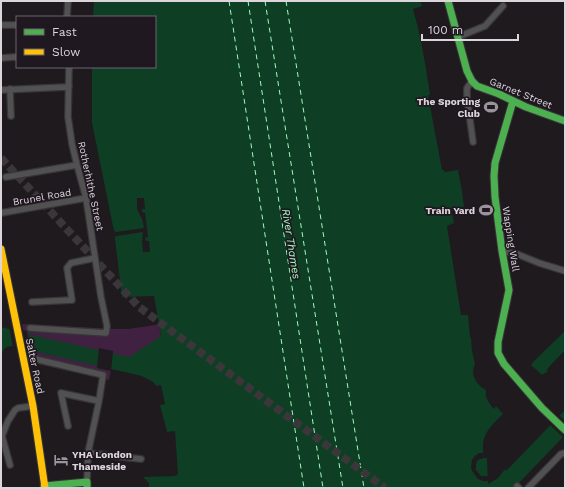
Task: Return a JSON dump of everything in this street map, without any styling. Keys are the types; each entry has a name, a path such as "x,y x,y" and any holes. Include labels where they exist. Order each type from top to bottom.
{"street":[{"path":"67,16 68,1"},
{"path":"448,1 467,71 472,81 467,88 467,98 473,142"},
{"path":"458,37 485,26 503,6"},
{"path":"1,25 16,25"},
{"path":"1,58 15,57"},
{"name":"Rotherhithe Street","path":"30,328 106,333 107,326 100,297 86,198 72,144 68,117 69,68"},
{"name":"Garnet Street","path":"472,81 477,86 565,121"},
{"path":"1,90 69,86"},
{"path":"10,89 11,116"},
{"name":"Wapping Wall","path":"513,101 495,164 494,176 495,198 509,290 498,342 498,353 504,364 548,414 565,430"},
{"path":"6,177 77,165"},
{"name":"Brunel Road","path":"1,213 86,198"},
{"name":"Salter Road","path":"1,249 33,406 44,487"},
{"path":"502,251 517,254 565,271"},
{"path":"32,302 72,300 67,268 70,263 95,258"},
{"path":"31,358 103,374 88,453 87,485 44,487"},
{"path":"68,426 61,393 99,401"},
{"path":"10,465 1,436 15,410 18,408 33,406"},
{"path":"1,418 8,421"},
{"path":"88,453 140,459"},
{"path":"528,488 561,454 565,453"}],"shaded area":[{"path":"22,324 128,329 159,324 161,337 152,375 111,369 109,380 29,362"}],"water":[{"name":"River Thames","path":"94,1 420,1 422,6 413,9 425,63 430,95 428,95 442,170 445,172 458,170 462,191 464,207 451,208 454,223 447,226 461,315 468,315 475,364 473,372 475,379 482,388 486,390 487,398 492,407 494,409 496,406 503,414 490,427 484,439 483,453 484,458 487,458 488,484 498,478 505,469 506,471 565,410 565,435 516,488 149,488 149,483 143,477 175,476 178,474 175,431 167,432 160,405 165,404 161,385 156,386 153,382 142,376 11,346 4,349 1,355 1,327 129,357 161,336 154,296 122,297 114,231 92,123 92,68 156,68 156,16 93,16"},
{"path":"565,331 565,350 548,368 547,372 542,375 531,365"}],"pier":[{"path":"137,198 144,198 145,209 142,209 142,212 145,213 148,237 145,238 146,241 149,241 150,252 143,252 143,232 115,237 114,231 144,228 142,219 137,209"},
{"path":"9,327 27,331 30,352 13,347"},
{"path":"99,348 113,351 111,371 97,368"},
{"path":"558,414 565,421 564,438 549,424"},
{"path":"479,453 483,453 484,458 477,461 476,470 481,476 488,476 488,481 478,479 472,471 472,460"}],"ferry route":[{"path":"229,1 304,488"},
{"path":"248,1 323,488"},
{"path":"265,1 343,488"},
{"path":"286,1 364,488"}],"tunnel":[{"path":"1,158 139,307 385,488"}],"traffic: fast":[{"path":"448,1 467,71 472,81 477,86 499,94 526,107 565,121"},
{"path":"513,101 495,163 494,176 495,197 502,251 509,290 498,342 498,353 504,364 542,408 565,430"},
{"path":"44,486 87,482 87,488"}],"traffic: slow":[{"path":"1,249 33,406 45,488"}],"place":[{"name":"The Sporting Club","path":"491,107"},
{"name":"Train Yard","path":"486,210"},
{"name":"YHA London Thameside","path":"61,460"}]}
